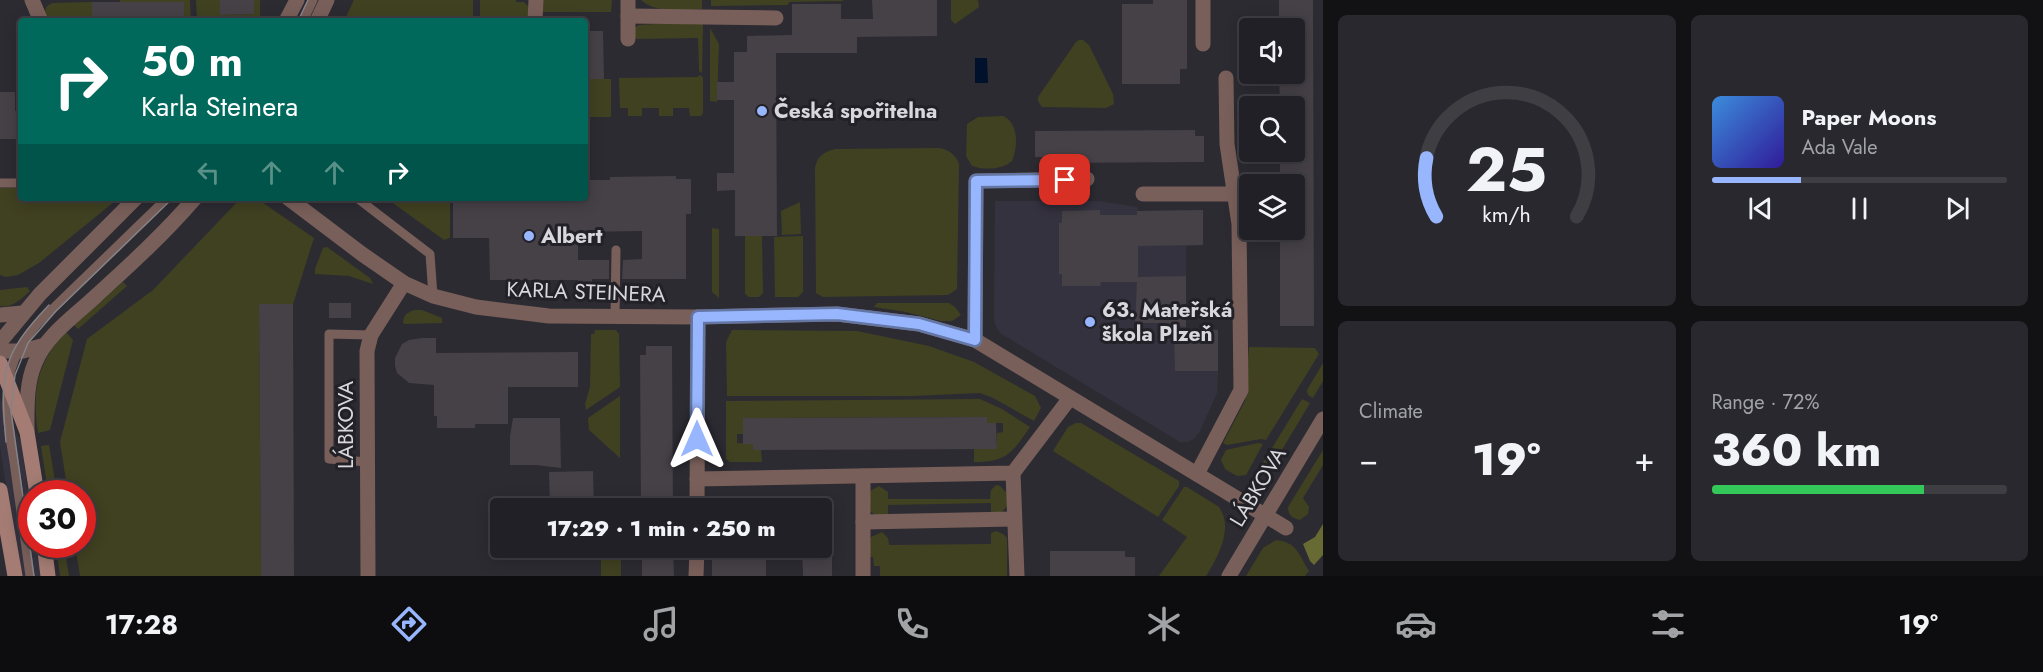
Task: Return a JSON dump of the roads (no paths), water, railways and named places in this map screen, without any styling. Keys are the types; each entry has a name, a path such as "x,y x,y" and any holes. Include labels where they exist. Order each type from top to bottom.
{"main road":[{"path":"0,363 27,432 35,480"},
{"path":"0,490 15,576"},
{"path":"46,558 48,576"}],"street":[{"path":"288,18 297,0"},
{"path":"318,18 327,0"},
{"path":"535,18 536,0"},
{"path":"1203,0 1203,44"},
{"path":"628,39 628,8 776,18"},
{"path":"1197,474 1241,390 1239,224 1227,144 1226,78"},
{"path":"975,340 976,181 1087,180"},
{"path":"1143,194 1235,194"},
{"path":"0,342 22,313 133,201"},
{"path":"27,432 30,382 35,362 45,345 59,329 114,280 192,201"},
{"name":"KARLA STEINERA","path":"298,201 362,254 404,283 433,296 476,308 549,316 698,317 837,314 919,324 975,340 1286,528"},
{"name":"LÁBKOVA","path":"368,576 367,351 371,335 404,283"},
{"path":"0,315 22,313"},
{"path":"697,498 698,317"},
{"path":"0,351 18,352 45,345"},
{"path":"1017,576 1013,473 1070,398"},
{"name":"LÁBKOVA","path":"1229,576 1323,419"},
{"path":"697,479 1013,473"},
{"path":"863,476 863,576"},
{"path":"863,522 1014,519"},
{"path":"696,576 697,558"}],"lane":[{"path":"304,18 313,0"},
{"path":"0,183 18,183"},
{"path":"30,576 8,428 6,398 8,382 18,352 45,315 164,201"},
{"path":"361,201 430,254 433,296"},
{"path":"615,317 616,250"},
{"path":"368,462 329,459 329,334 371,335"}],"water":[{"path":"975,58 987,58 988,83 975,83"}],"tram line":[{"path":"299,18 308,0"},
{"path":"34,576 11,411 15,375 28,343 56,311 170,201"},
{"path":"6,442 3,399 7,367 21,338 49,305"}],"place":[{"name":"Česká spořitelna","path":"762,111"},
{"name":"Albert","path":"529,236"},
{"name":"63. Mateřská škola Plzeň","path":"1090,322"}]}
